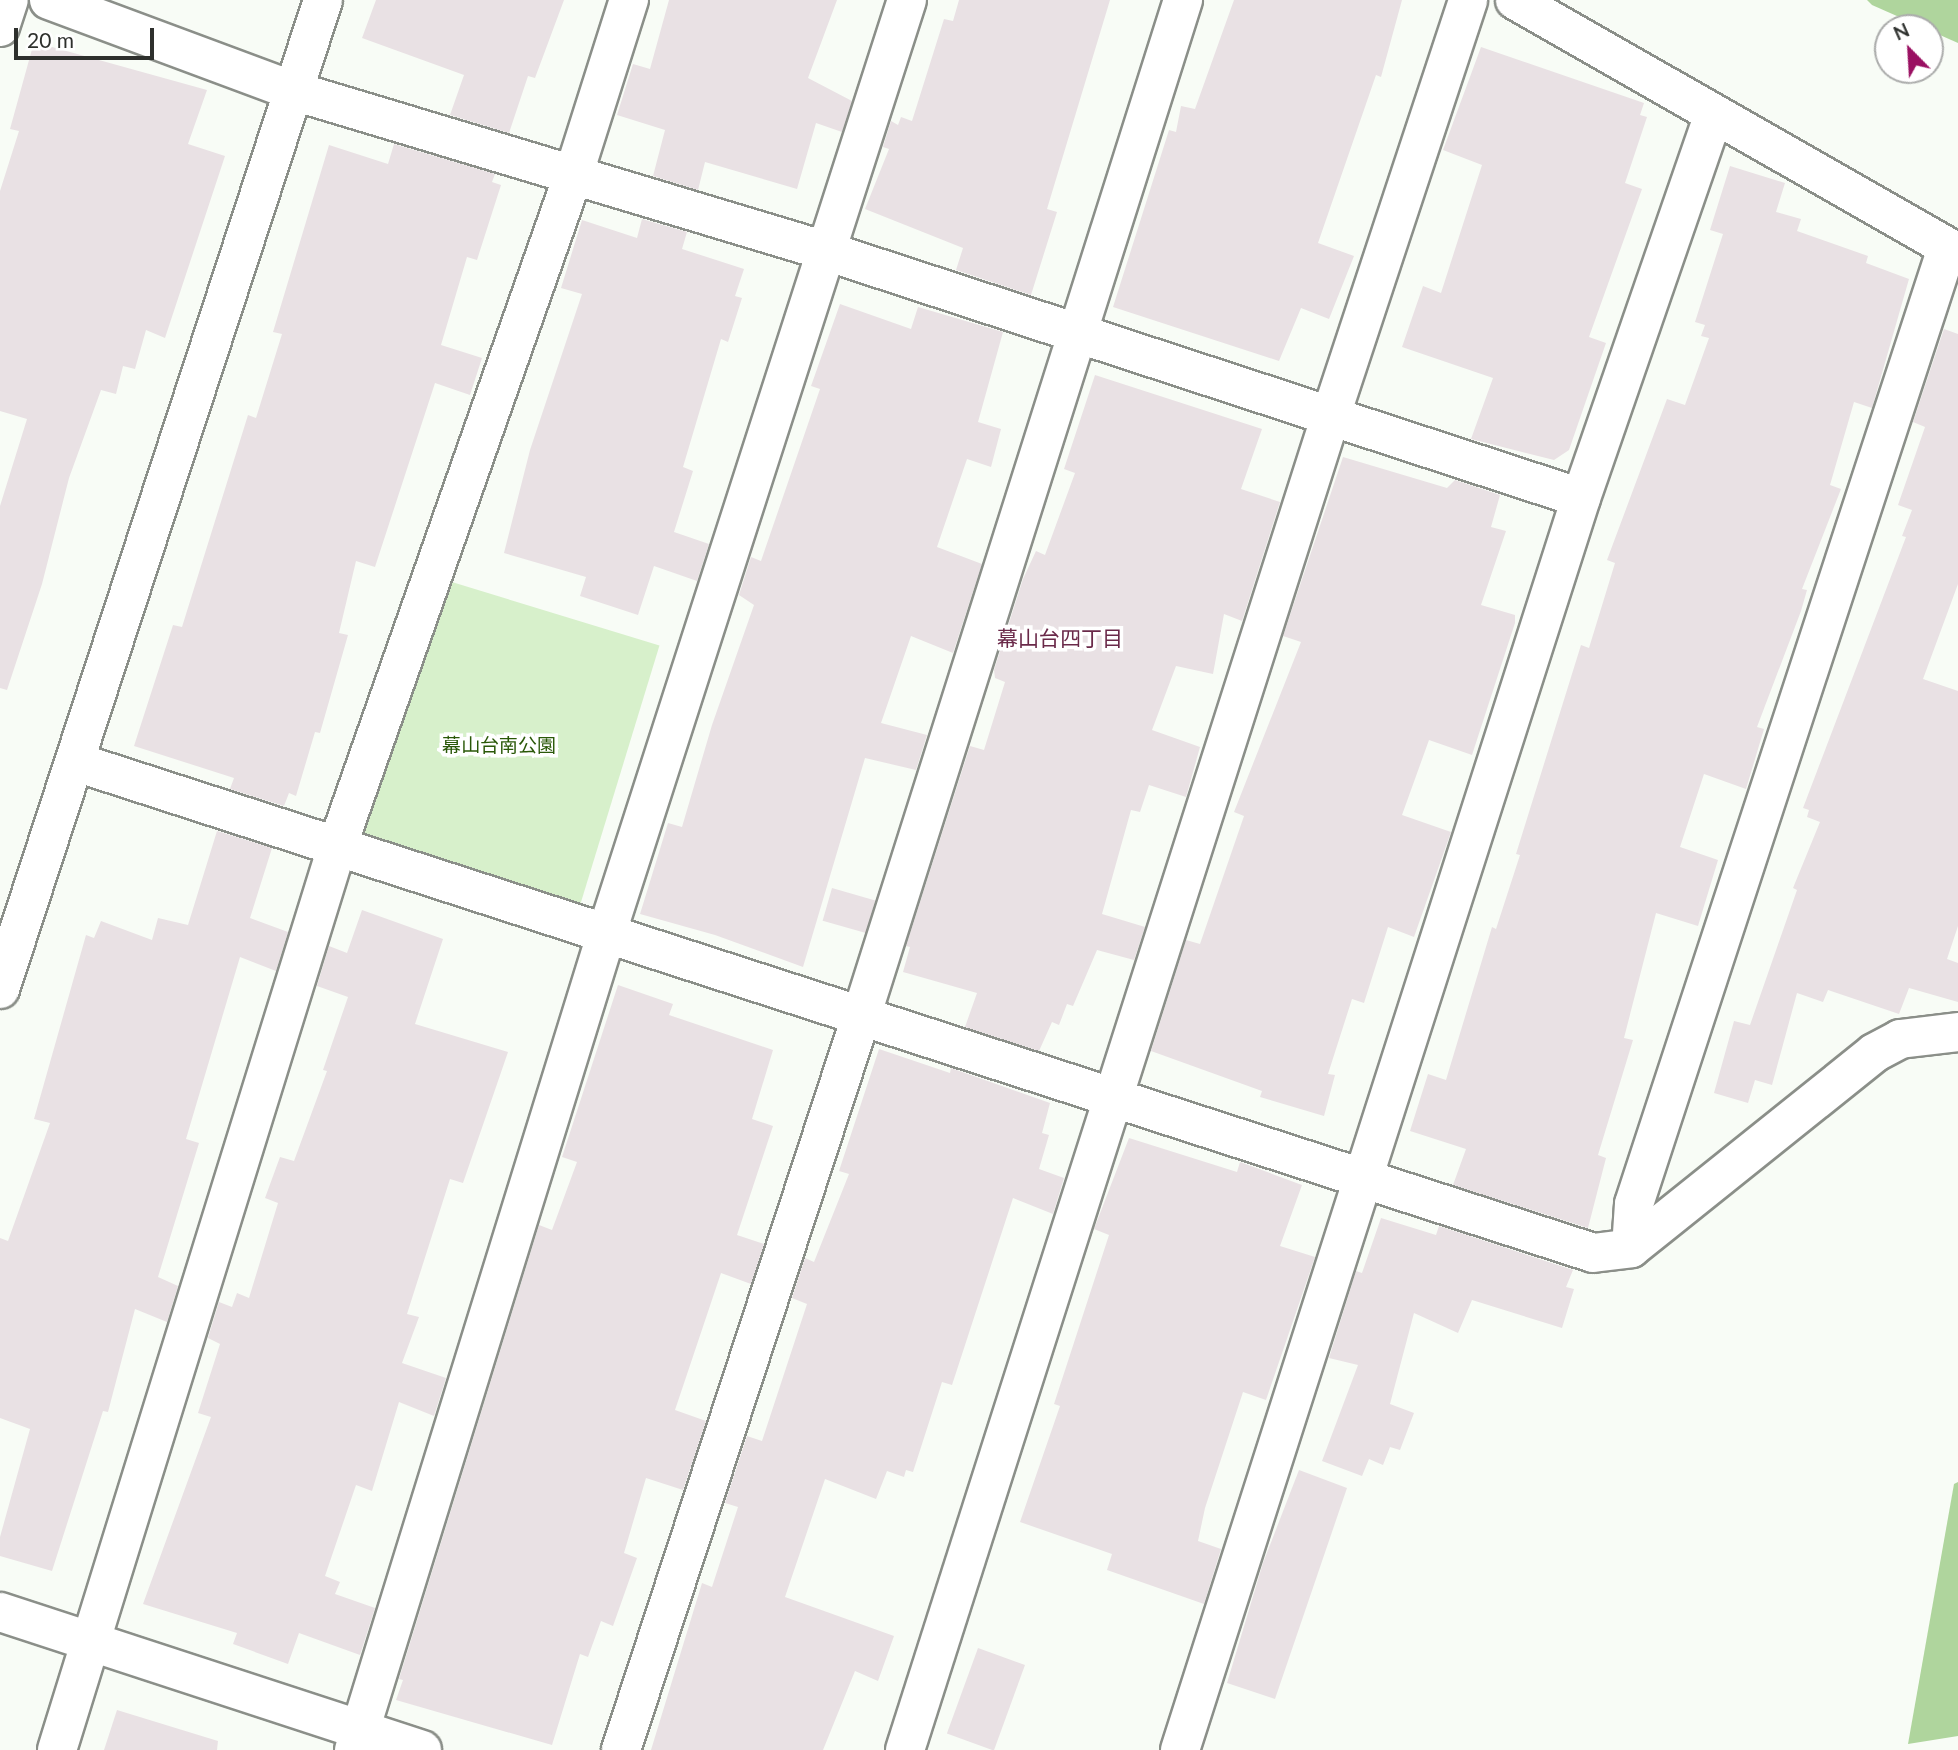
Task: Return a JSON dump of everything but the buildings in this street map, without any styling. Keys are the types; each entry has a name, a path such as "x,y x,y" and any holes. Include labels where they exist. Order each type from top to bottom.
{"street":[{"path":"0,27 9,0"},
{"path":"50,0 294,91 574,173 826,251 1077,337 1581,498"},
{"path":"0,989 324,0"},
{"path":"57,1750 338,844 574,173 629,0"},
{"path":"357,1741 607,932 907,0"},
{"path":"621,1750 861,1017 1183,0"},
{"path":"905,1750 1330,418 1468,0"},
{"path":"1516,0 1713,116 1953,250 1638,1191 1631,1248"},
{"path":"1180,1750 1581,498 1713,116"},
{"path":"76,762 338,844 1114,1099 1364,1176 1593,1253 1631,1248 1874,1053 1900,1039 1958,1032"},
{"path":"0,1612 357,1741 422,1750"}],"green space":[{"path":"1867,0 1958,0 1958,43 1944,37 1944,14 1892,14"},
{"name":"幕山台南公園","path":"429,575 659,645 576,917 346,847"},
{"path":"1958,1482 1958,1736 1908,1744 1954,1484"}],"district":[{"name":"幕山台四丁目","path":"1060,638"}]}
